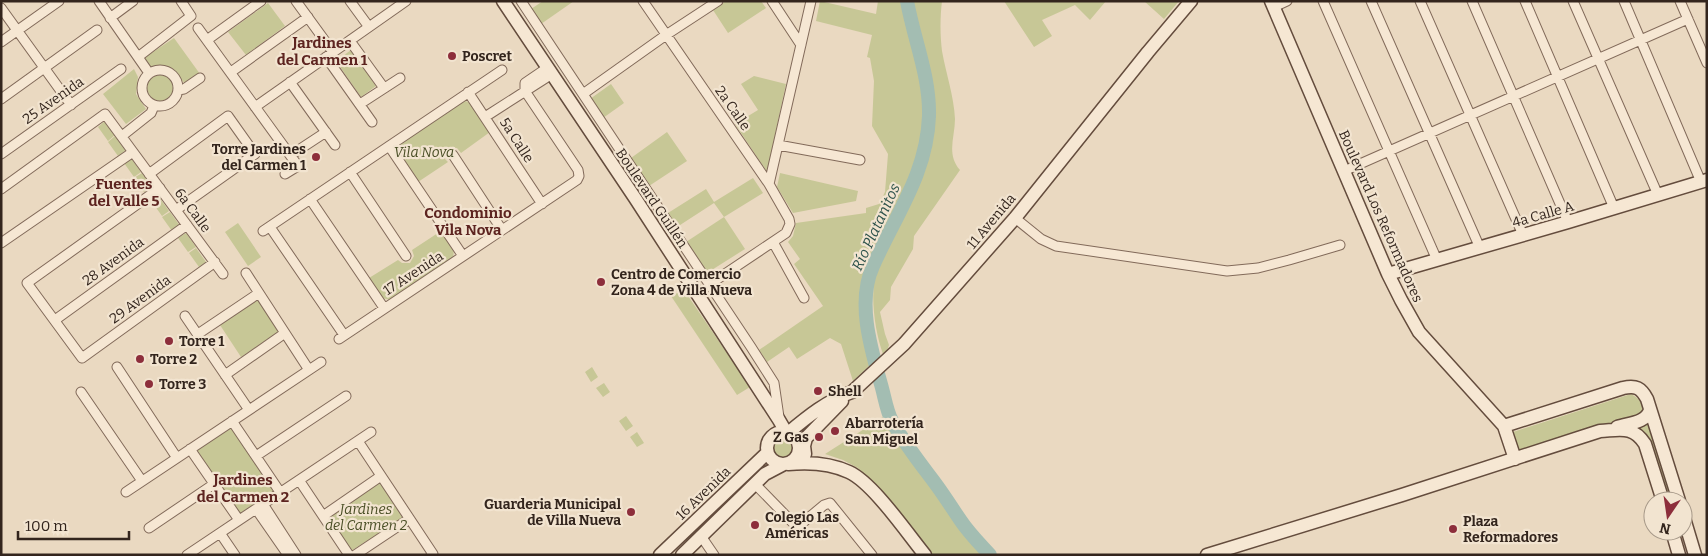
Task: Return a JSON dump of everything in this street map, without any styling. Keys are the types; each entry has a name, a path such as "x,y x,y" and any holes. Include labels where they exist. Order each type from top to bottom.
{"main road":[{"name":"Boulevard Guillén","path":"503,1 775,409 787,433"},
{"name":"11 Avenida","path":"787,433 828,404 852,392 891,357 1015,218 1190,1"},
{"name":"Boulevard Los Reformadores","path":"1273,4 1388,274 1419,332 1504,426"},
{"name":"4a Calle A","path":"1388,274 1704,181"},
{"path":"1515,459 1504,426 1630,386 1636,387 1642,390 1650,410 1676,491"},
{"path":"814,463 808,458 804,450 806,438 852,392"},
{"path":"775,409 768,447 776,463 833,465 851,472 866,484 925,555"},
{"path":"1207,555 1643,420 1647,417 1650,410"},
{"path":"1600,432 1626,430 1633,431 1640,436 1645,444 1660,491"},
{"path":"682,555 765,474 786,464 797,456 799,448 796,439 787,433 775,434 768,447"},
{"name":"16 Avenida","path":"660,555 768,447"},
{"path":"1659,488 1673,483"},
{"path":"1675,541 1679,555"},
{"path":"1691,541 1695,555"}],"street":[{"path":"1,42 59,1"},
{"path":"99,1 149,73"},
{"path":"110,18 133,1"},
{"path":"138,57 191,16 180,1"},
{"path":"207,40 260,1"},
{"path":"296,1 308,17 372,122"},
{"path":"350,1 369,27"},
{"path":"255,107 406,1"},
{"path":"521,1 774,383 775,409"},
{"name":"2a Calle","path":"643,1 788,214 790,224 786,233 773,242"},
{"path":"583,94 666,35 718,1"},
{"path":"772,1 801,44"},
{"path":"769,184 811,1"},
{"path":"1273,4 1287,1"},
{"path":"1323,1 1437,260"},
{"path":"1371,1 1480,248"},
{"path":"1420,1 1523,235"},
{"path":"1472,1 1568,222"},
{"path":"1525,1 1614,208"},
{"path":"1574,1 1658,195"},
{"path":"1624,1 1704,181"},
{"path":"1680,1 1707,62"},
{"path":"1,8 71,105"},
{"path":"231,72 308,17"},
{"path":"1344,171 1688,19"},
{"path":"198,28 298,166 285,174"},
{"path":"1,99 97,30"},
{"path":"350,41 384,88"},
{"name":"25 Avenida","path":"1,154 121,69"},
{"path":"160,70 170,73 177,82 178,90 176,98 168,105 154,106 147,102 142,92 142,81 149,73 160,70"},
{"path":"384,308 310,199 502,70"},
{"path":"485,117 550,71"},
{"path":"178,90 184,89 200,78"},
{"path":"360,104 400,78"},
{"path":"290,82 335,144"},
{"name":"17 Avenida","path":"310,199 267,229 342,337 577,180 579,176 578,170 525,87"},
{"name":"5a Calle","path":"468,92 542,204"},
{"path":"122,136 151,113 154,106"},
{"name":"6a Calle","path":"1,189 105,114 223,274"},
{"path":"149,174 228,116 255,154 176,210"},
{"path":"291,155 326,132"},
{"path":"778,145 860,160"},
{"path":"389,146 462,256"},
{"path":"1,244 133,152"},
{"path":"453,155 502,230"},
{"path":"350,172 406,256"},
{"path":"55,320 27,283 160,188"},
{"path":"1015,218 1041,239 1056,246 1227,271 1266,266 1340,244"},
{"name":"28 Avenida","path":"55,320 187,225"},
{"path":"710,284 773,242 804,298"},
{"name":"29 Avenida","path":"55,320 82,358 215,262"},
{"path":"246,273 310,370"},
{"path":"198,334 259,293"},
{"path":"185,316 249,410"},
{"path":"225,375 285,333"},
{"path":"126,492 321,362"},
{"path":"117,367 177,458"},
{"path":"81,392 142,481"},
{"path":"256,456 346,396"},
{"path":"232,421 280,492"},
{"path":"189,554 372,432"},
{"path":"358,441 432,555"},
{"path":"190,449 239,520"},
{"path":"323,516 381,476"},
{"path":"299,480 349,555"},
{"path":"149,528 214,484"},
{"path":"755,484 796,526 800,525 824,504 830,503 872,555"},
{"path":"259,506 290,552"},
{"path":"355,555 409,519"},
{"path":"220,533 235,555"},
{"path":"701,536 714,555"}],"green space":[{"path":"543,1 574,1 541,24 531,9"},
{"path":"726,1 761,1 766,8 728,33 713,10"},
{"path":"820,1 876,14 878,1 903,1 905,17 919,72 925,109 922,141 912,177 887,228 880,248 867,267 861,292 860,313 863,337 872,363 853,381 841,344 830,338 797,359 789,347 767,362 759,350 823,306 794,264 800,259 788,242 793,236 796,223 866,213 866,208 879,204 885,192 888,154 872,126 874,81 870,58 867,57 872,35 816,21"},
{"path":"913,1 942,1 942,51 952,93 955,119 952,152 953,158 960,170 914,236 913,249 891,287 890,300 880,312 889,345 887,351 883,354 874,312 873,290 875,279 879,265 913,194 920,174 930,135 932,114 928,69"},
{"path":"1004,1 1106,1 1090,20 1075,5 1042,20 1052,36 1034,47"},
{"path":"1144,1 1179,1 1164,19"},
{"name":"Jardines del Carmen 1","path":"268,3 285,26 246,55 228,32"},
{"path":"174,38 200,74 185,84 171,70 151,68 144,58"},
{"name":"Jardines del Carmen 1","path":"351,50 376,86 361,97 336,61"},
{"path":"134,69 138,77 136,94 146,109 126,124 103,94"},
{"path":"160,75 169,79 173,88 169,97 160,101 151,97 147,88 151,79"},
{"path":"754,76 786,84 767,172 735,124 758,110 741,84"},
{"path":"611,84 624,103 603,118 590,99"},
{"name":"Vila Nova","path":"463,100 470,103 490,132 461,153 457,148 449,148 445,154 445,159 448,162 418,182 397,152 397,145"},
{"path":"105,121 115,135 108,141 98,127"},
{"path":"667,132 687,161 649,186 631,158"},
{"path":"115,136 126,150 118,156 108,142"},
{"path":"131,158 141,172 134,177 124,163"},
{"path":"142,173 152,187 144,192 134,178"},
{"path":"780,173 858,191 856,201 793,213 777,187"},
{"path":"753,178 763,193 724,217 714,203 677,227 668,213 706,189 714,202"},
{"path":"159,197 169,211 162,216 152,202"},
{"path":"170,212 180,226 172,231 162,217"},
{"path":"724,217 745,249 707,273 686,242"},
{"path":"238,223 261,257 248,266 225,232"},
{"path":"441,231 454,249 453,259 391,300 382,298 369,278 398,260 402,263 410,263 414,256 412,250"},
{"path":"186,233 196,247 188,252 178,238"},
{"path":"196,248 206,262 199,267 189,253"},
{"path":"684,290 750,387 737,395 671,296"},
{"path":"259,299 280,331 241,357 220,325"},
{"path":"592,367 598,377 591,382 585,372"},
{"path":"604,383 610,392 603,397 596,388"},
{"path":"1631,394 1638,398 1641,403 1643,409 1642,417 1524,453 1515,444 1513,432"},
{"path":"626,416 633,426 626,431 619,421"},
{"path":"883,417 981,555 933,555 858,468 843,460 825,454"},
{"path":"1651,419 1673,491 1664,491 1639,424"},
{"name":"Jardines del Carmen 2","path":"232,427 274,491 239,514 196,450"},
{"path":"637,432 644,443 637,447 630,437"},
{"path":"782,438 790,441 793,449 790,457 782,460 774,457 771,449 774,441"},
{"name":"Jardines del Carmen 2","path":"381,482 404,517 351,551 328,517"}],"waterway":[{"name":"Río Platanitos","path":"907,1 927,87 929,101 927,137 923,157 916,176 868,280 866,296 867,327 887,410 892,421 964,525 990,555"}],"place":[{"name":"Poscret","path":"452,56"},
{"name":"Torre Jardines del Carmen 1","path":"316,157"},
{"name":"Centro de Comercio Zona 4 de Villa Nueva","path":"601,282"},
{"name":"Torre 1","path":"169,341"},
{"name":"Torre 2","path":"140,359"},
{"name":"Torre 3","path":"149,384"},
{"name":"Shell","path":"818,391"},
{"name":"Abarrotería San Miguel","path":"835,431"},
{"name":"Z Gas","path":"819,437"},
{"name":"Guarderia Municipal de Villa Nueva","path":"631,512"},
{"name":"Colegio Las Américas","path":"755,525"},
{"name":"Plaza Reformadores","path":"1453,529"}],"district":[{"name":"Jardines del Carmen 1","path":"322,52"},
{"name":"Fuentes del Valle 5","path":"124,192"},
{"name":"Condominio Vila Nova","path":"468,222"},
{"name":"Jardines del Carmen 2","path":"243,488"}]}
